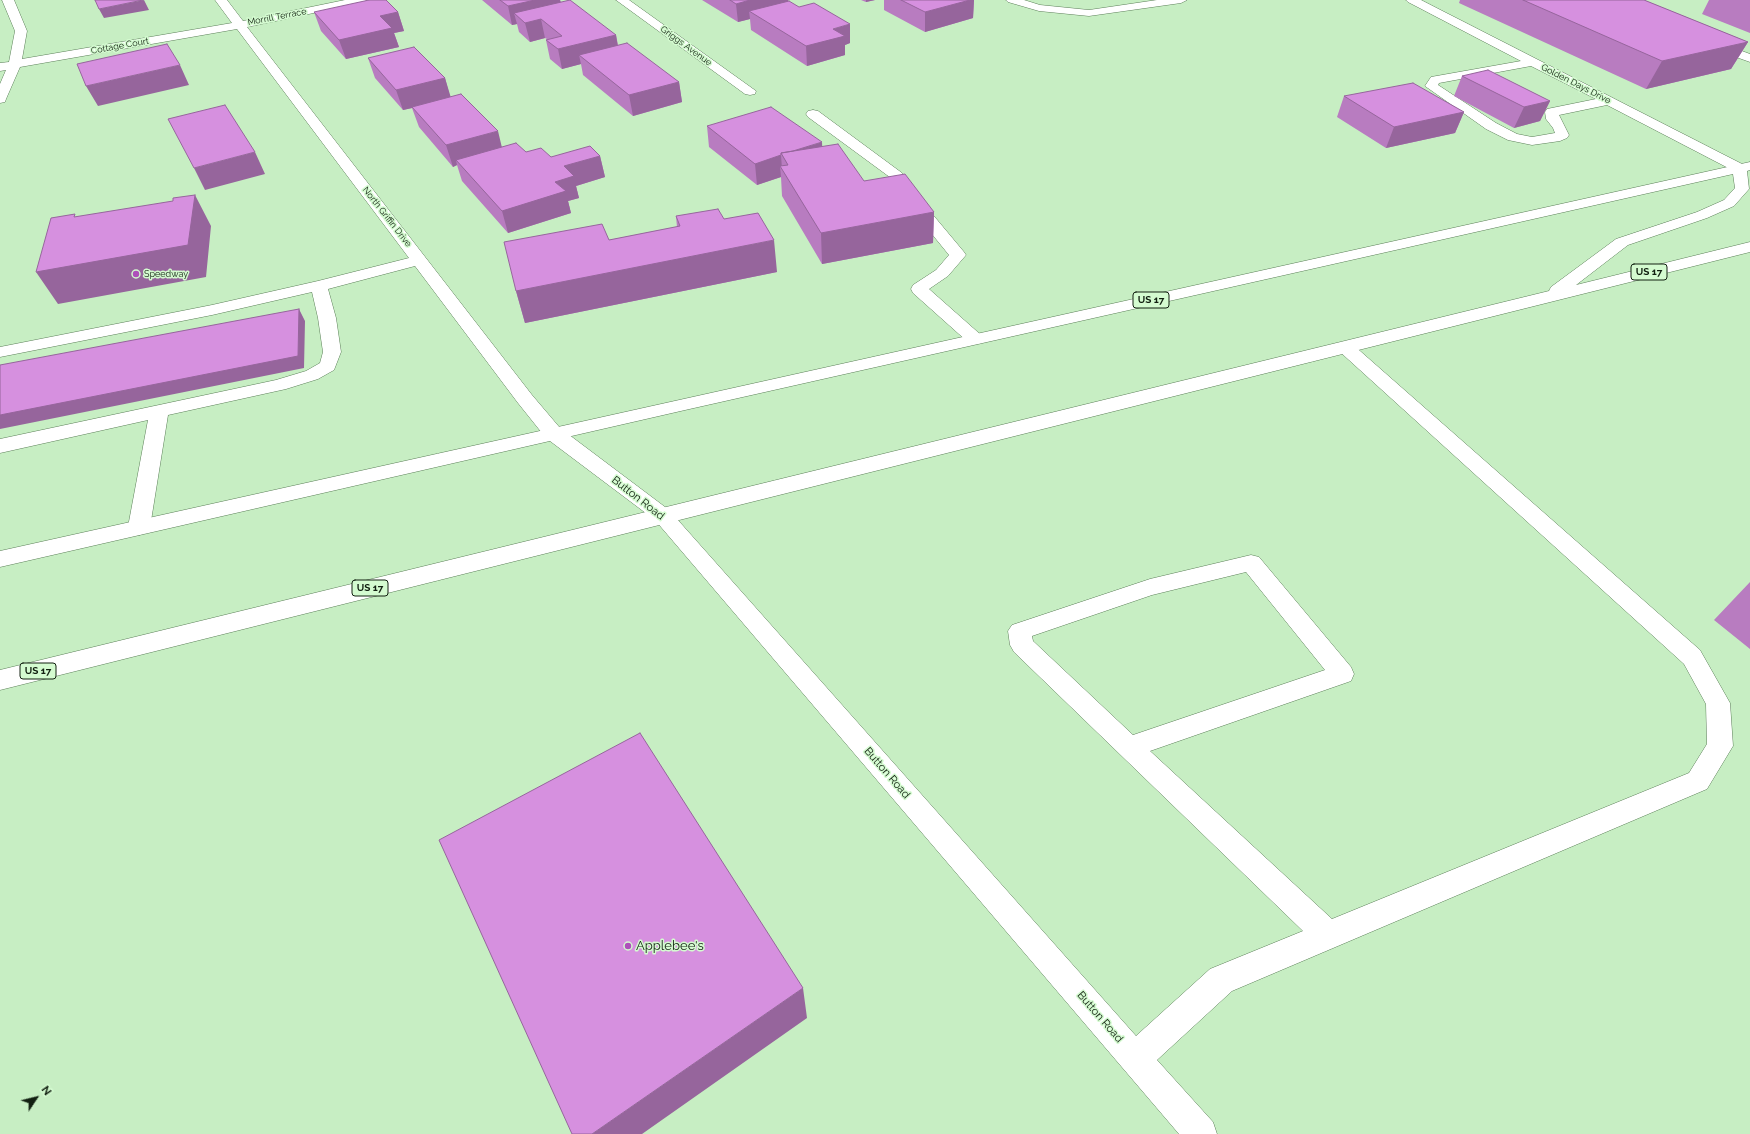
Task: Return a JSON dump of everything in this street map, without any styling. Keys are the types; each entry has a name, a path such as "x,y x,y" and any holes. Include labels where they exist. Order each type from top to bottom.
{"street":[{"path":"0,98 15,64 20,31 8,0"},
{"name":"North Griffin Drive","path":"221,0 525,399 553,433"},
{"name":"Morrill Terrace","path":"240,25 362,0"},
{"name":"Griggs Avenue","path":"622,0 750,91"},
{"path":"1012,0 1038,8 1066,12 1089,13 1181,0"},
{"name":"Golden Days Drive","path":"1412,0 1608,101 1744,167"},
{"name":"Cottage Court","path":"0,67 240,25"},
{"path":"1699,37 1728,51 1750,58"},
{"path":"1533,62 1435,80 1431,86 1491,126 1513,137 1532,141 1555,138 1562,134 1560,128 1553,119 1552,112 1608,101"},
{"path":"813,114 897,176 906,193 958,255 942,273 919,289 975,339"},
{"path":"1548,297 1622,242 1702,215 1729,203 1742,189 1744,167"},
{"name":"US 17","path":"0,559 553,433 1744,167"},
{"name":"US 17","path":"0,680 1750,247"},
{"path":"0,352 123,329 319,286 420,260"},
{"path":"0,446 279,385 312,375 328,366 332,352 327,318 319,286"},
{"path":"1135,1059 1221,980 1698,781 1720,746 1718,703 1692,657 1345,347"},
{"path":"139,527 159,411"},
{"name":"Button Road","path":"553,433 662,515 1201,1134"},
{"path":"1129,747 1342,674 1251,563 1150,588 1020,631 1022,645 1129,747 1328,935"}],"building":[{"path":"95,0 143,0 99,9"},
{"path":"369,0 386,0 398,12 380,16 392,28 339,40 314,12"},
{"path":"500,0 535,0 508,6"},
{"path":"570,0 616,35 558,49 546,40 562,36 541,19 525,23 514,13"},
{"path":"730,0 750,0 736,4"},
{"path":"901,0 970,0 925,12"},
{"path":"1523,0 1644,0 1748,42 1662,61"},
{"path":"789,1 799,7 814,3 850,24 833,29 845,36 806,46 749,11"},
{"path":"627,43 679,82 629,95 579,55"},
{"path":"167,44 180,65 86,86 77,64"},
{"path":"414,47 445,78 396,90 368,58"},
{"path":"1488,70 1550,101 1524,107 1462,76"},
{"path":"1413,83 1464,112 1394,127 1344,96"},
{"path":"461,94 498,131 446,145 412,107"},
{"path":"225,105 255,152 194,168 168,119"},
{"path":"771,107 822,142 781,153 781,155 755,164 707,126"},
{"path":"516,143 526,152 541,148 551,157 590,146 600,156 564,166 574,176 555,182 566,191 502,211 456,160"},
{"path":"838,144 864,181 905,174 934,212 821,233 780,166 788,165 781,153"},
{"path":"195,195 188,245 36,272 51,218 75,214 74,217 173,201 173,198"},
{"path":"718,209 724,219 758,213 774,240 516,291 504,242 602,224 609,240 680,226 676,216"},
{"path":"299,309 298,356 0,415 0,365"},
{"name":"Applebee's","path":"640,733 803,988 592,1134 572,1134 439,840"}],"place":[{"name":"Speedway","path":"136,274"},
{"name":"Applebee's","path":"628,946"}]}
